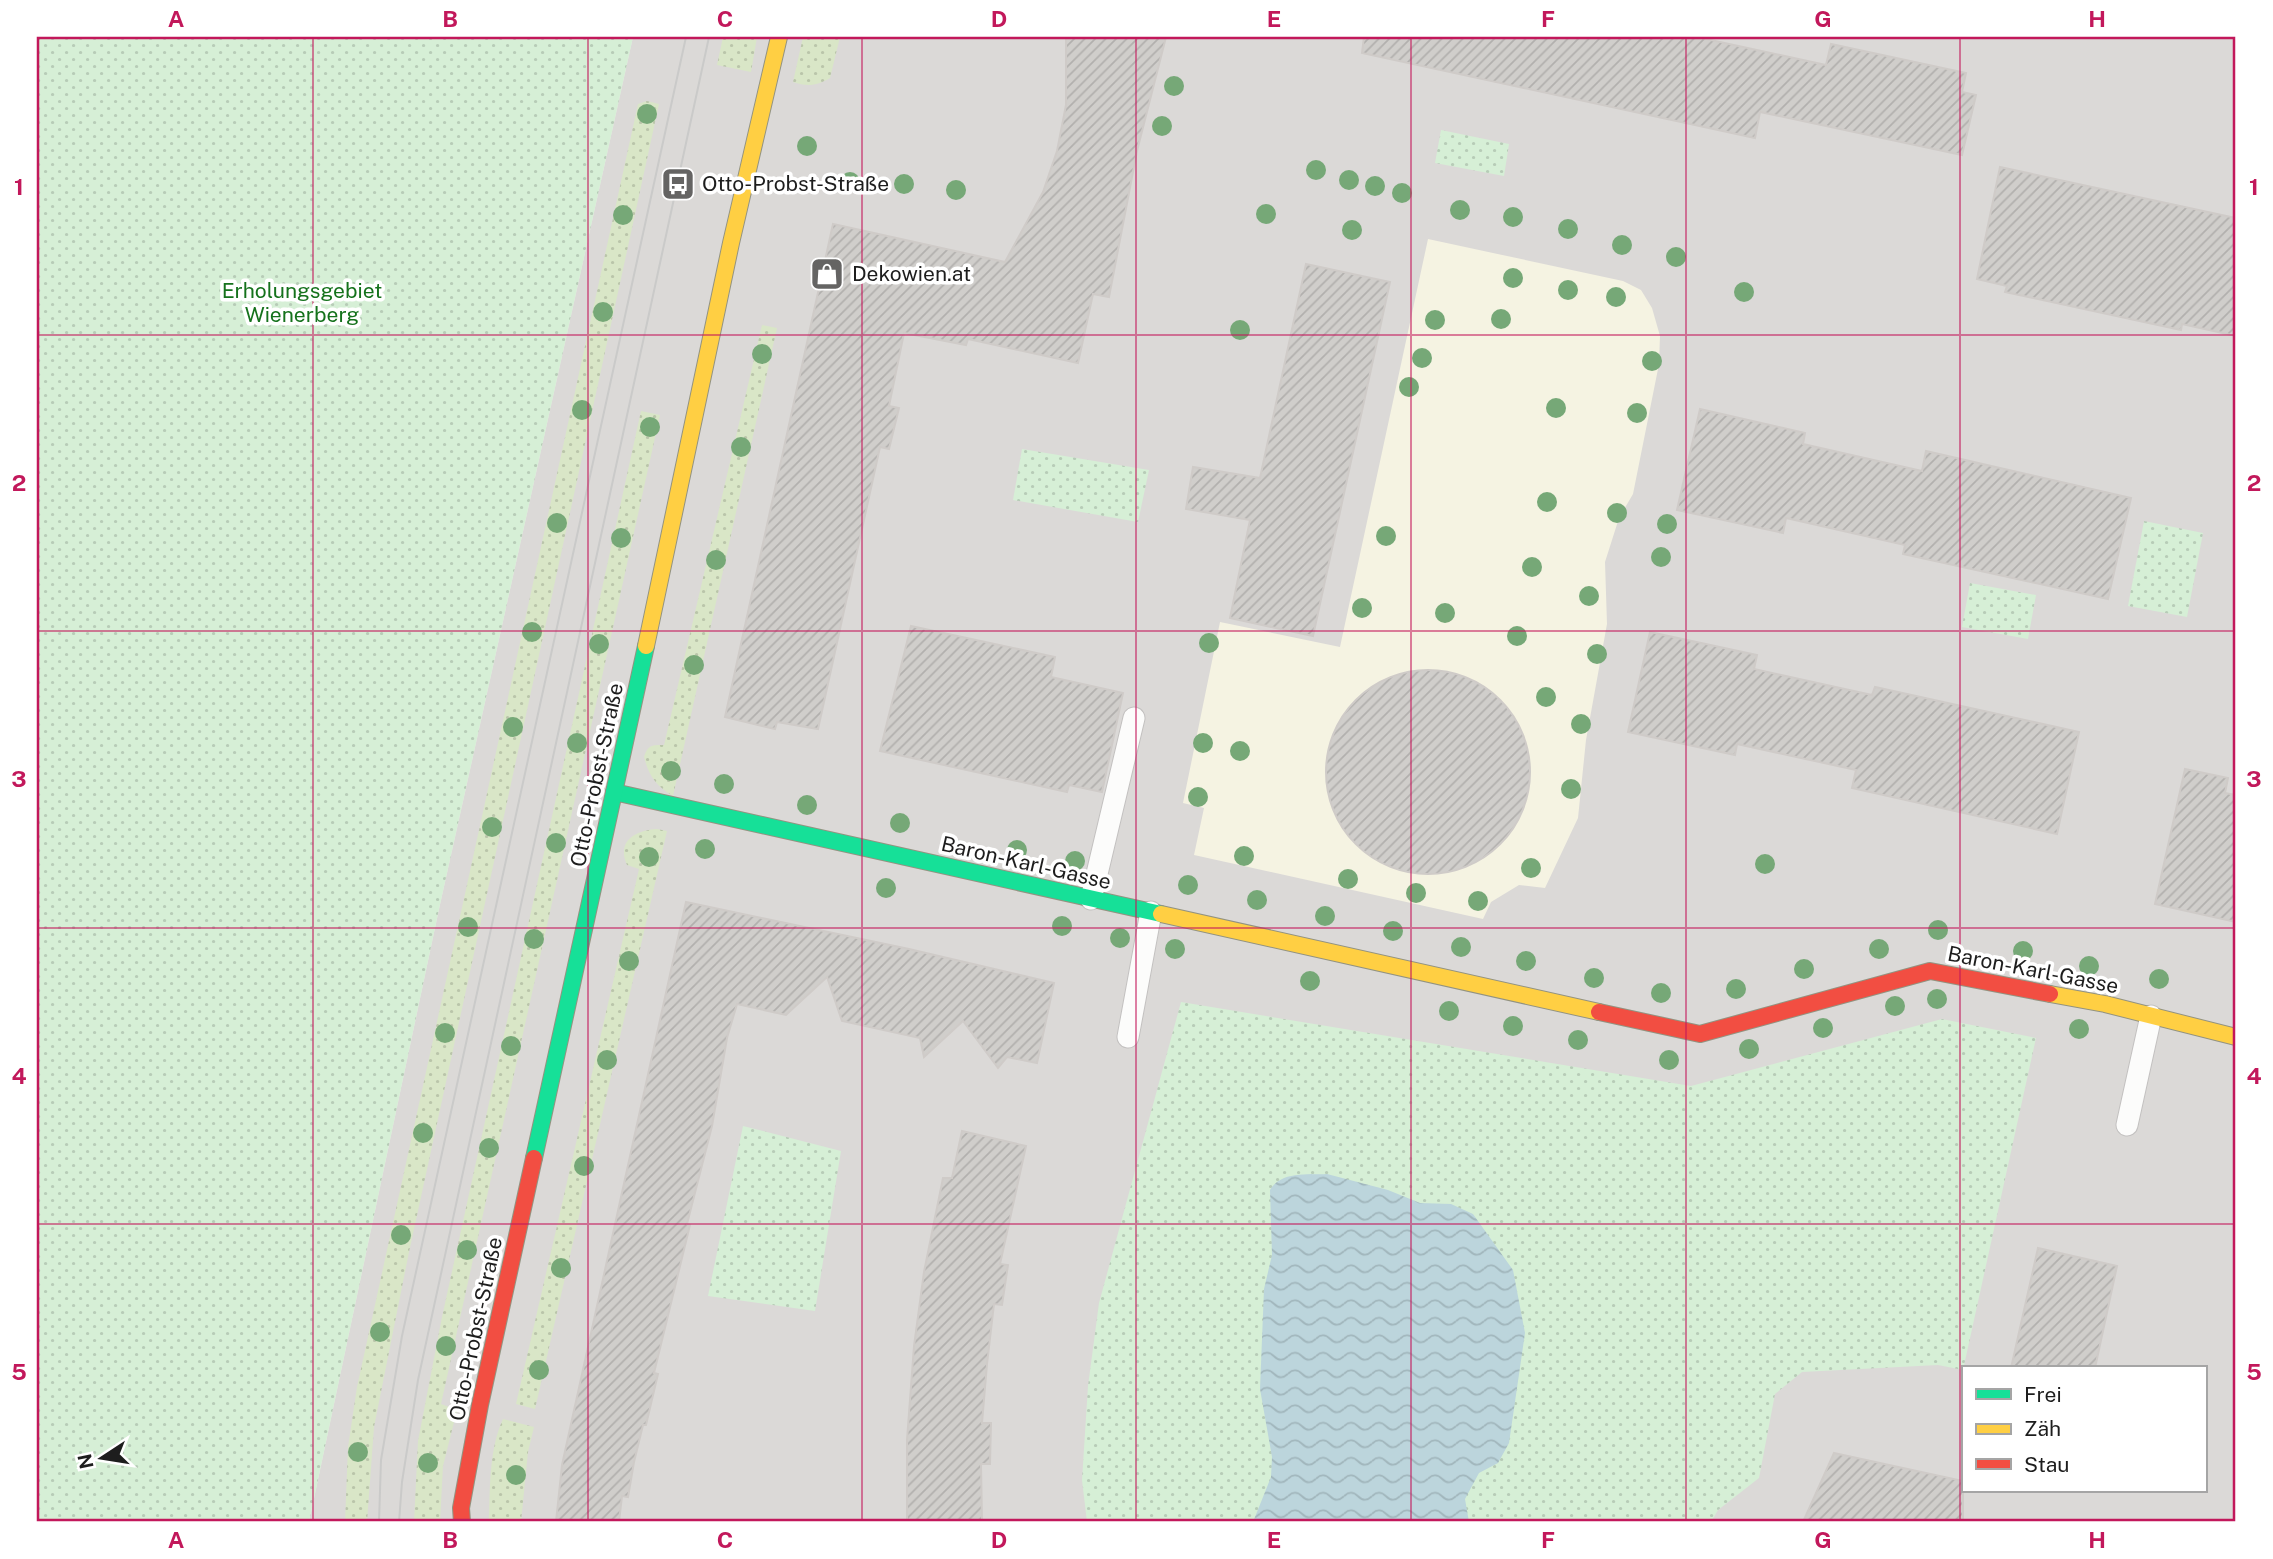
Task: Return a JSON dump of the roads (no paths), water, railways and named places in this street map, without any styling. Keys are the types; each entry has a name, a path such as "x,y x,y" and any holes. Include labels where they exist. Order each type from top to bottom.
{"street":[{"name":"Otto-Probst-Straße","path":"462,1522 461,1508 480,1405 728,257 779,37"},
{"name":"Baron-Karl-Gasse","path":"614,792 1700,1034 1930,971 2105,1004 2236,1037"}],"lane":[{"path":"1091,898 1134,718"},
{"path":"1128,1037 1151,912"},
{"path":"2127,1125 2151,1016"}],"water":[{"path":"1327,1174 1388,1190 1420,1203 1451,1204 1473,1214 1513,1270 1525,1333 1509,1443 1498,1463 1479,1473 1465,1499 1469,1522 1253,1522 1271,1477 1272,1457 1260,1389 1264,1289 1272,1255 1270,1190 1288,1177"}],"tram line":[{"path":"379,1522 381,1460 402,1336 686,37"},
{"path":"399,1522 402,1482 418,1380 709,37"}],"place":[{"name":"Otto-Probst-Straße","path":"678,184"},
{"name":"Dekowien.at","path":"827,274"}],"park label":[{"name":"Erholungsgebiet Wienerberg","path":"302,303"}]}
